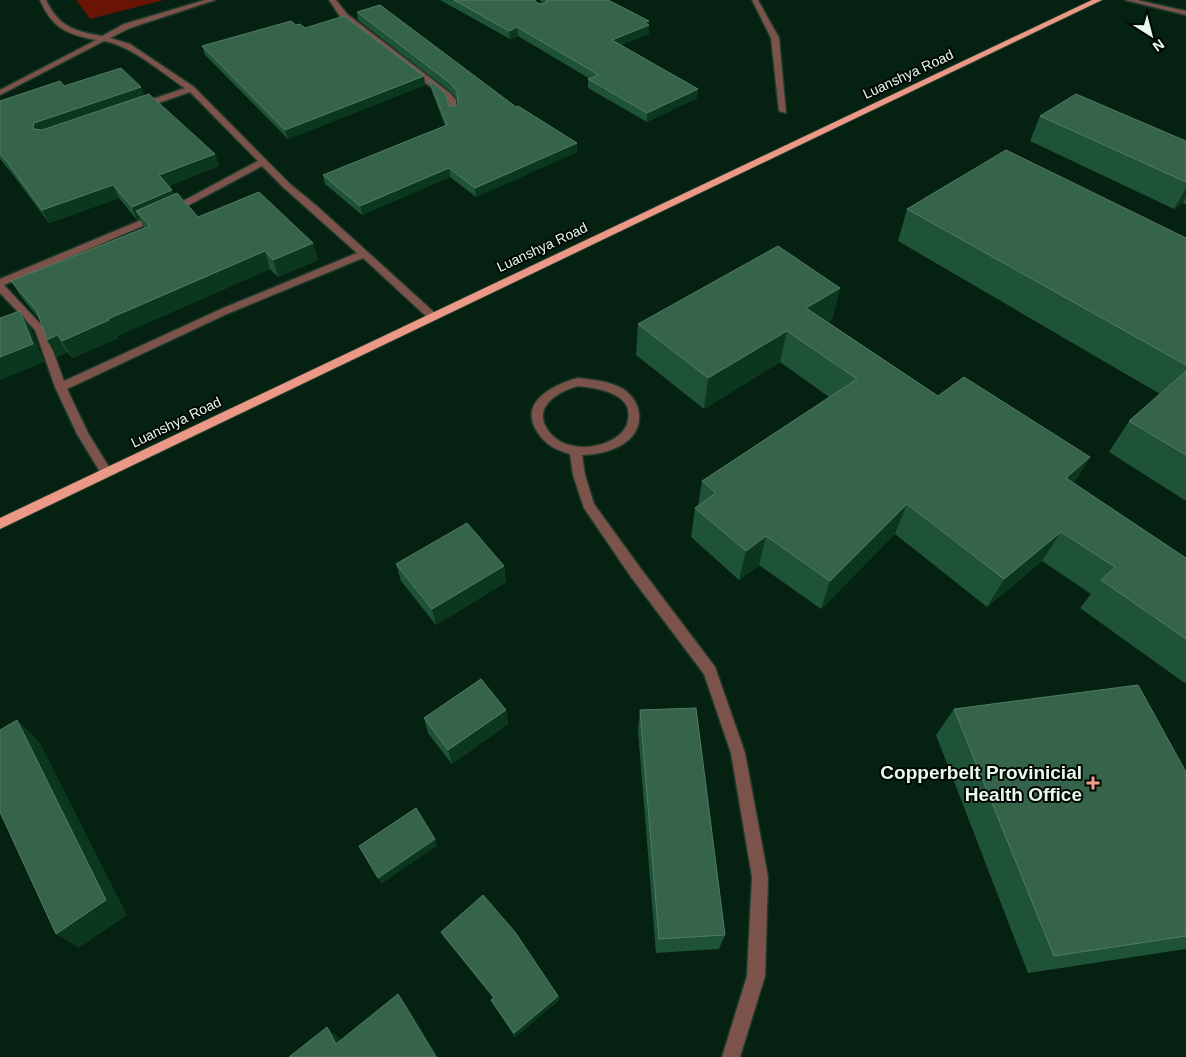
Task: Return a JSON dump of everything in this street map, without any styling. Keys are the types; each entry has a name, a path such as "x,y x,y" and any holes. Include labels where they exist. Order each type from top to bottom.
{"highway":[{"name":"Luanshya Road","path":"0,524 432,316 1098,0"}],"street":[{"path":"43,0 51,17 59,25 70,31 118,42 135,50 191,89 287,186 315,209 432,316"},
{"path":"0,93 115,32 143,20 212,0"},
{"path":"332,0 344,16 447,95 452,100 454,112"},
{"path":"755,0 775,38 783,111"},
{"path":"1128,0 1186,13"},
{"path":"136,108 191,89"},
{"path":"0,283 173,210 263,162"},
{"path":"61,387 225,311 363,254"},
{"path":"0,287 40,330 61,387 83,434 106,472"},
{"path":"578,382 595,382 610,386 623,394 632,403 635,415 633,427 624,438 611,446 594,450 575,451 560,446 547,438 539,428 537,415 540,404 549,393 563,386 578,382"},
{"path":"575,451 579,475 588,504 636,573 710,671 738,753 760,877 756,976 731,1057"}],"shaded area":[{"path":"76,0 164,0 90,19"}],"building":[{"path":"454,0 535,0 537,3 543,4 546,0 608,0 649,21 644,22 649,25 612,40 698,89 647,113 588,79 599,75 517,27 509,31"},
{"path":"380,5 516,107 518,106 577,143 475,188 449,168 360,206 323,175 447,125 429,80 445,93 449,106 456,106 458,104 457,91 450,83 357,12"},
{"path":"344,16 424,76 285,130 202,46 291,21 305,28"},
{"path":"121,68 141,87 34,123 33,129 42,130 149,94 215,154 159,175 172,190 132,207 113,185 42,210 0,154 0,101 60,81 64,86"},
{"path":"1076,94 1186,141 1186,182 1040,116"},
{"path":"1006,150 1186,238 1186,365 907,209"},
{"path":"259,192 313,243 273,260 265,251 62,341 57,335 47,340 37,311 11,281 150,226 136,211 177,193 198,217"},
{"path":"778,246 840,288 806,308 938,396 964,377 1090,457 1066,478 1186,558 1186,639 1101,580 1115,567 1061,532 1004,579 907,504 830,581 766,536 746,551 695,508 716,493 702,481 857,379 787,331 708,378 638,324"},
{"path":"20,311 33,344 0,357 0,318"},
{"path":"1186,371 1186,455 1129,421"},
{"path":"467,523 504,566 432,609 396,564"},
{"path":"481,679 506,710 448,750 424,718"},
{"path":"1138,685 1186,772 1186,936 1054,956 954,709"},
{"path":"696,708 725,935 659,939 640,710"},
{"path":"17,720 106,900 56,934 0,812 0,730"},
{"path":"416,808 435,839 378,878 359,846"},
{"path":"483,895 515,932 558,996 514,1033 491,1000 494,997 441,932"},
{"path":"398,994 436,1057 289,1057 327,1027 336,1044"}],"place":[{"name":"Copperbelt Provinicial Health Office","path":"1093,783"}]}
